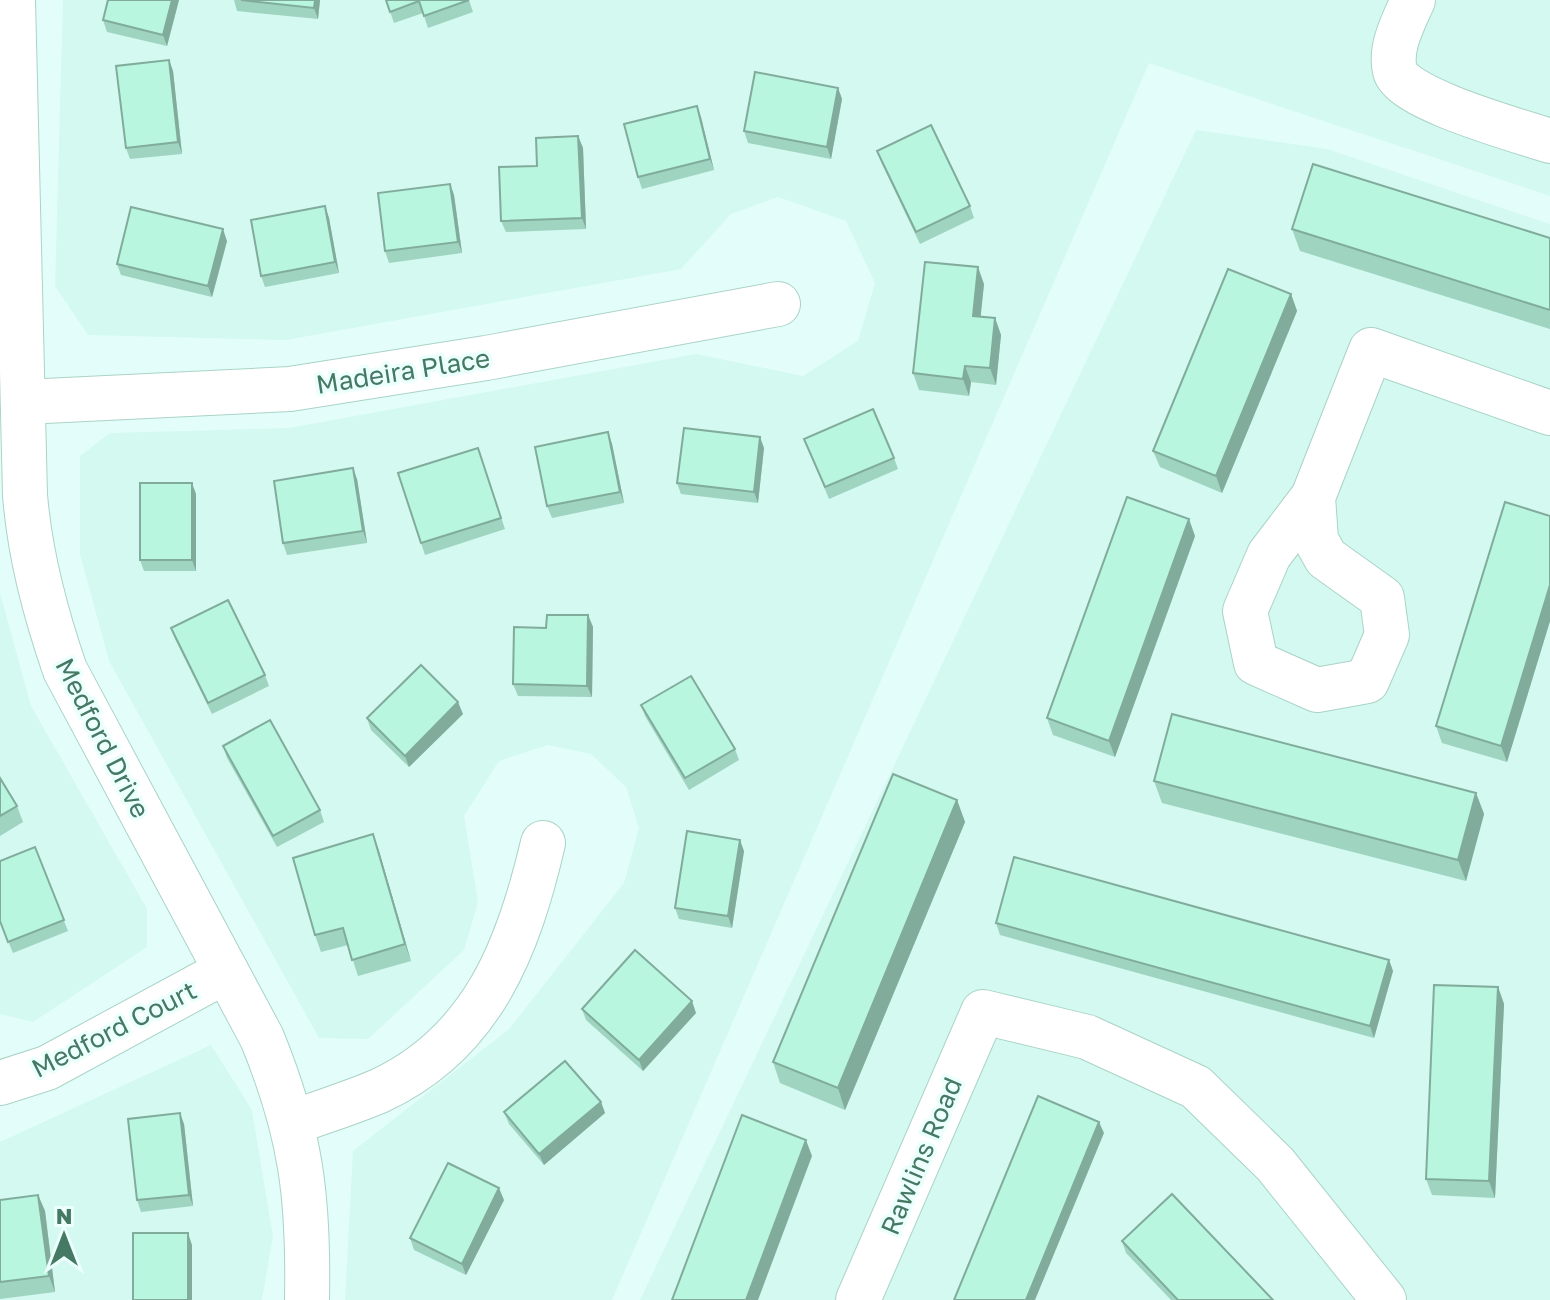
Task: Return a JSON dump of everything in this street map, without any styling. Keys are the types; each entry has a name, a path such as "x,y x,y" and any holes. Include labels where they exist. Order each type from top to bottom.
{"street":[{"name":"Medford Drive","path":"13,0 28,532 45,612 65,670 262,1038 292,1123 305,1181 307,1300"},
{"path":"1413,0 1395,51 1396,75 1401,83 1420,96 1550,141"},
{"name":"Madeira Place","path":"24,402 290,389 486,358 778,304"},
{"path":"1313,497 1371,350 1550,413"},
{"path":"292,1123 381,1090 421,1065 463,1027 483,1002 511,954 528,908 543,843"},
{"name":"Medford Court","path":"0,1083 47,1068 226,971"},
{"name":"Rawlins Road","path":"858,1300 983,1012 1087,1037 1196,1087 1275,1164 1384,1300"}],"shaded area":[{"path":"63,0 1550,0 1550,196 1149,63 612,1300 345,1300 353,1151 509,1029 624,883 639,828 626,787 591,754 548,745 499,761 464,816 478,902 464,950 368,1039 319,1038 109,661 80,554 80,456 110,433 289,428 696,354 803,376 858,341 875,283 846,221 778,197 731,214 681,269 286,340 88,335 55,286"},
{"path":"1196,130 1327,149 1550,224 1550,1300 640,1300"},
{"path":"0,593 31,706 147,909 147,947 33,1022 0,1014"},
{"path":"211,1045 252,1110 273,1236 262,1300 0,1300 0,1142"}],"building":[{"path":"108,0 172,0 163,35 103,20"},
{"path":"241,0 315,0 314,8"},
{"path":"386,0 469,0 424,16 419,1 390,12"},
{"path":"169,60 178,142 126,148 116,66"},
{"path":"755,72 838,88 827,147 744,131"},
{"path":"697,106 710,159 638,177 624,124"},
{"path":"931,125 970,206 916,232 877,151"},
{"path":"578,136 582,218 501,221 499,167 537,166 536,138"},
{"path":"1313,164 1550,238 1550,310 1292,229"},
{"path":"450,184 458,242 385,251 378,193"},
{"path":"325,206 335,262 261,276 251,220"},
{"path":"131,207 223,229 208,286 117,264"},
{"path":"925,262 978,267 973,316 995,318 990,368 965,366 963,379 913,373"},
{"path":"1228,269 1291,294 1216,476 1153,451"},
{"path":"873,409 894,458 825,487 804,439"},
{"path":"684,428 760,437 754,492 677,483"},
{"path":"608,432 620,492 547,506 535,447"},
{"path":"478,448 501,518 421,543 398,473"},
{"path":"353,468 363,531 283,543 274,481"},
{"path":"140,483 192,483 192,560 140,560"},
{"path":"1127,497 1189,519 1109,741 1047,718"},
{"path":"1505,502 1550,516 1550,585 1501,746 1436,726"},
{"path":"228,600 265,675 208,703 171,628"},
{"path":"547,615 588,615 587,686 513,684 514,627 546,628"},
{"path":"421,665 458,702 405,756 367,718"},
{"path":"691,676 735,749 685,778 641,705"},
{"path":"1172,714 1476,793 1458,860 1154,781"},
{"path":"270,720 320,810 273,836 223,746"},
{"path":"893,774 957,800 838,1088 773,1062"},
{"path":"0,778 17,806 0,816"},
{"path":"687,831 740,840 728,916 675,908"},
{"path":"373,834 405,944 352,960 343,928 315,935 293,858"},
{"path":"35,847 64,920 8,942 0,921 0,861"},
{"path":"1014,857 1389,960 1370,1026 996,923"},
{"path":"635,950 692,1001 639,1060 582,1009"},
{"path":"1434,985 1498,987 1489,1181 1426,1179"},
{"path":"565,1061 601,1102 539,1154 504,1112"},
{"path":"1038,1096 1099,1122 1026,1300 954,1300"},
{"path":"180,1113 189,1195 137,1200 128,1119"},
{"path":"742,1115 806,1140 746,1300 672,1300"},
{"path":"448,1163 499,1188 462,1264 410,1238"},
{"path":"1172,1194 1273,1300 1178,1300 1122,1241"},
{"path":"38,1195 49,1276 0,1282 0,1200"},
{"path":"133,1233 188,1233 188,1300 133,1300"}]}
